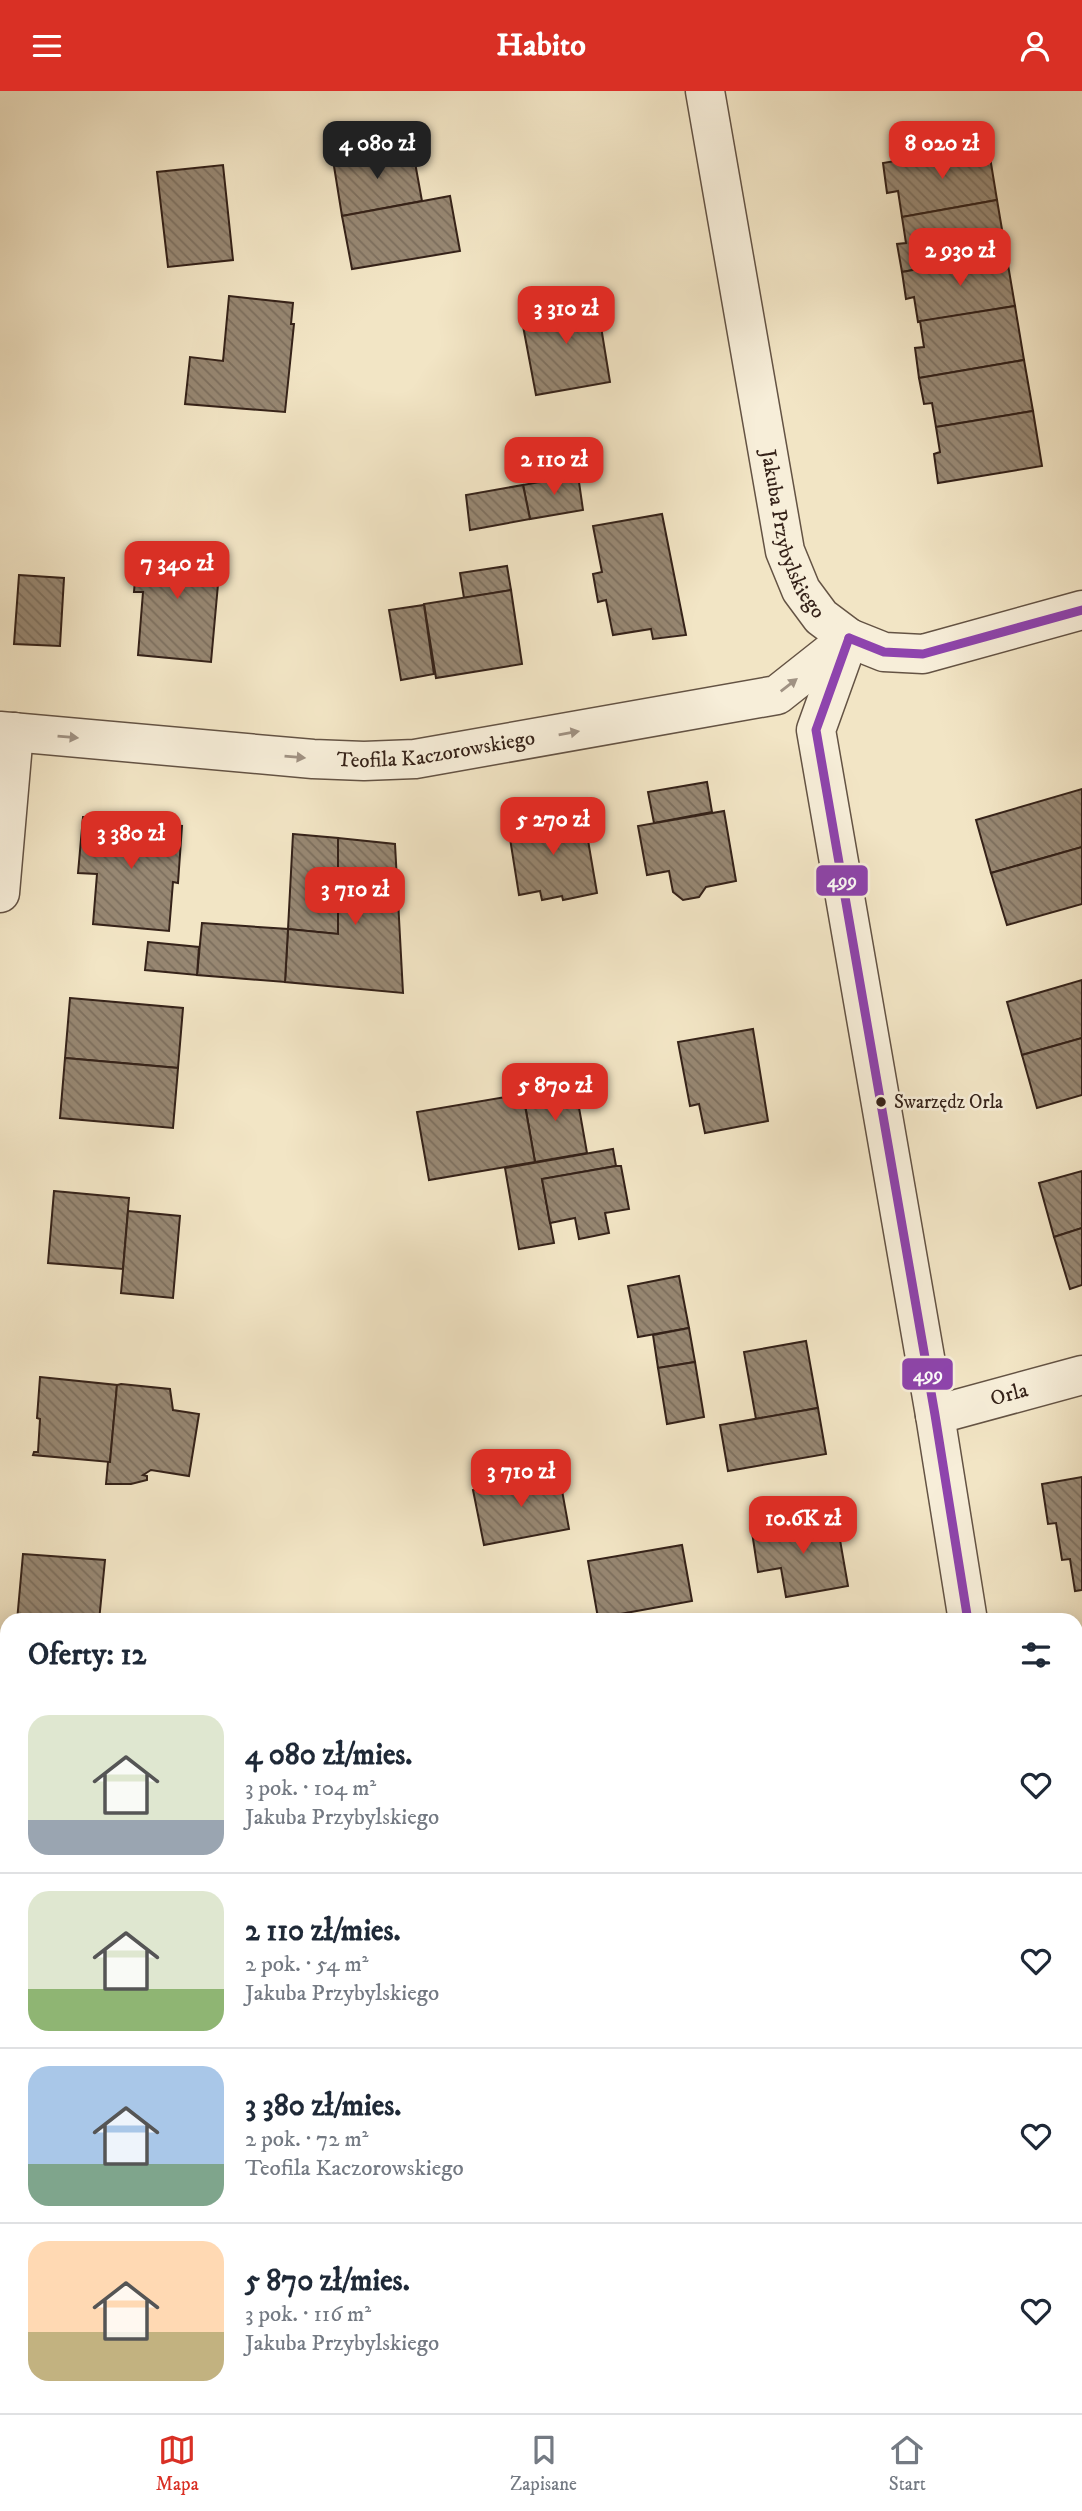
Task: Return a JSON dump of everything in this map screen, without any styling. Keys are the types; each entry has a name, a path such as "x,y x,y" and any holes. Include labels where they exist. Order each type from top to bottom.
{"street":[{"name":"Jakuba Przybylskiego","path":"705,91 785,551 802,590 814,608 821,617 849,638 816,730 936,1415 967,1613"},
{"path":"849,638 884,652 923,654 1082,610"},
{"name":"Teofila Kaczorowskiego","path":"7,732 313,759 415,759 776,695 849,638"},
{"path":"0,893 7,732"},
{"name":"Orla","path":"936,1415 1082,1375"}],"building":[{"path":"988,145 997,200 902,217 898,191 887,193 883,163"},
{"path":"412,146 422,201 342,216 333,160"},
{"path":"223,165 233,260 168,267 157,172"},
{"path":"450,196 460,251 352,269 342,216"},
{"path":"997,200 1006,253 902,272 897,244 906,243 902,217"},
{"path":"1006,253 1015,306 918,322 914,297 906,299 902,272"},
{"path":"229,296 293,303 291,324 294,324 285,412 185,404 190,357 223,361"},
{"path":"596,296 610,382 536,395 520,310"},
{"path":"1015,306 1024,360 919,378 915,348 924,347 920,321"},
{"path":"1024,360 1033,411 936,427 932,403 924,404 919,378"},
{"path":"1033,411 1042,466 938,483 934,454 940,452 936,427"},
{"path":"578,475 583,510 530,519 523,485"},
{"path":"523,485 530,519 470,530 466,495"},
{"path":"662,514 686,635 653,639 651,629 613,635 606,600 598,602 593,574 602,572 593,526"},
{"path":"138,544 221,551 211,662 138,655 143,592 134,592"},
{"path":"507,566 511,590 464,598 460,573"},
{"path":"19,575 64,578 60,646 14,644"},
{"path":"511,590 522,664 436,678 424,604"},
{"path":"424,605 434,674 401,680 389,610"},
{"path":"707,782 712,812 654,823 648,792"},
{"path":"1082,789 1082,847 991,873 976,820"},
{"path":"583,811 597,893 563,900 562,896 542,900 540,891 519,895 508,826"},
{"path":"724,811 736,881 706,887 699,897 683,900 673,892 669,871 647,875 638,826"},
{"path":"83,817 182,826 178,883 173,882 169,931 93,924 97,874 78,873"},
{"path":"293,834 338,838 338,934 288,929"},
{"path":"338,838 395,844 403,993 285,982 288,929 338,934"},
{"path":"1082,847 1082,904 1007,925 991,873"},
{"path":"202,923 288,929 285,982 197,975"},
{"path":"148,942 199,947 197,975 145,970"},
{"path":"1082,980 1082,1038 1022,1055 1007,1002"},
{"path":"70,998 183,1008 178,1068 65,1058"},
{"path":"753,1029 768,1121 705,1133 699,1104 690,1106 678,1042"},
{"path":"1082,1038 1082,1095 1037,1108 1022,1055"},
{"path":"65,1058 178,1068 173,1128 60,1118"},
{"path":"575,1085 587,1153 535,1162 523,1094"},
{"path":"523,1094 535,1162 429,1180 417,1112"},
{"path":"613,1149 616,1166 542,1179 554,1243 519,1249 505,1168"},
{"path":"621,1166 629,1209 605,1213 609,1233 579,1239 575,1218 550,1223 542,1179"},
{"path":"1082,1171 1082,1228 1054,1237 1039,1183"},
{"path":"54,1191 129,1198 123,1269 48,1263"},
{"path":"128,1211 180,1216 173,1298 121,1293"},
{"path":"1082,1228 1082,1285 1070,1289 1054,1237"},
{"path":"679,1276 689,1328 638,1337 628,1286"},
{"path":"689,1328 695,1362 658,1368 653,1335"},
{"path":"806,1341 818,1408 756,1419 744,1352"},
{"path":"695,1362 704,1417 667,1424 658,1368"},
{"path":"40,1377 117,1385 110,1462 33,1455 38,1452"},
{"path":"117,1385 170,1389 173,1410 199,1414 189,1476 151,1470 143,1475 147,1476 147,1480 131,1484 106,1484"},
{"path":"818,1408 826,1454 728,1471 720,1425"},
{"path":"559,1474 569,1529 484,1545 473,1490"},
{"path":"1082,1477 1082,1590 1075,1591 1070,1559 1062,1560 1056,1523 1048,1524 1042,1484"},
{"path":"836,1517 848,1586 786,1597 781,1568 758,1572 752,1532"},
{"path":"682,1545 692,1601 626,1613 597,1613 588,1561"},
{"path":"23,1554 105,1560 100,1613 18,1613"}],"transit line":[{"name":"499","path":"849,638 884,652 923,654 1082,610"},
{"name":"499","path":"849,638 816,730 967,1613"}],"place":[{"name":"Swarzędz Orla","path":"881,1102"}]}
